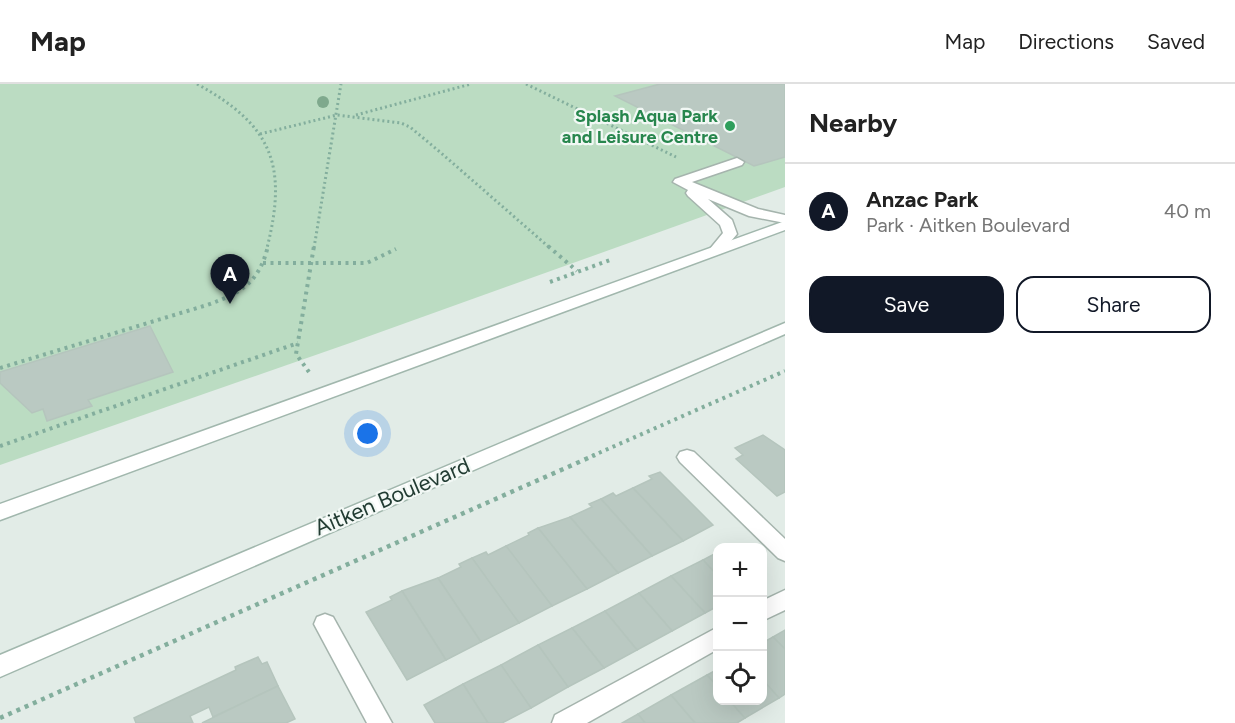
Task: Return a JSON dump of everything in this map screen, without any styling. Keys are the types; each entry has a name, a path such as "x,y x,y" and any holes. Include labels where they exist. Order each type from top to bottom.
{"main road":[{"path":"680,182 737,162"},
{"path":"680,182 754,213 785,219"},
{"path":"680,182 727,223 729,234 716,250"},
{"path":"0,512 785,225"},
{"name":"Aitken Boulevard","path":"0,666 785,328"},
{"path":"687,457 785,552"},
{"path":"767,609 785,599"},
{"path":"325,624 380,723"},
{"path":"564,723 713,639"}],"path":[{"path":"0,368 221,300 254,280 262,263 276,204 276,183 272,160 260,134 249,119 235,107 197,84"},
{"path":"309,373 296,354 341,84"},
{"path":"353,116 471,84"},
{"path":"526,84 677,157 685,154"},
{"path":"260,134 337,115 383,119 410,127 578,271"},
{"path":"262,263 367,263 396,249"},
{"path":"0,446 298,343"},
{"path":"0,718 785,371"}],"green space":[{"path":"0,84 785,84 785,187 350,343 0,465"}],"building":[{"name":"Splash Aqua Park and Leisure Centre","path":"660,84 785,84 785,157 754,166 615,96"},
{"path":"150,326 173,372 88,400 92,406 47,421 43,409 32,413 0,383 0,372"},
{"path":"763,435 785,450 785,492 777,496 736,459 743,455 735,448"},
{"path":"660,472 713,525 683,541 633,488 652,479 649,476"},
{"path":"633,488 683,541 652,556 601,499 613,493 616,496"},
{"path":"601,499 652,556 618,573 570,517 592,507 589,504"},
{"path":"570,517 618,573 587,589 538,528"},
{"path":"538,528 587,589 552,606 506,546"},
{"path":"506,546 552,606 519,623 472,558 486,552 488,555"},
{"path":"713,555 713,571 703,560"},
{"path":"472,558 519,623 481,642 438,578 461,567 459,564"},
{"path":"703,560 713,571 713,609 705,613 671,576"},
{"path":"671,576 705,613 672,631 639,593"},
{"path":"438,578 481,642 446,660 402,591"},
{"path":"402,591 446,660 407,680 366,612 392,600 390,597"},
{"path":"639,593 672,631 637,650 605,611"},
{"path":"605,611 637,650 604,668 572,628"},
{"path":"572,628 604,668 568,687 538,645"},
{"path":"785,630 785,649 773,637"},
{"path":"773,637 785,649 785,694 779,698 767,685 767,640"},
{"path":"538,645 568,687 531,708 501,665"},
{"path":"258,657 262,664 267,662 278,686 213,717 209,707 190,716 193,723 136,723 134,718 236,670 235,667"},
{"path":"501,665 531,708 502,723 488,723 463,684"},
{"path":"713,672 713,682 707,675"},
{"path":"707,675 713,682 713,705 733,705 745,718 737,723 695,723 671,695"},
{"path":"463,684 488,723 435,723 424,705"},
{"path":"767,685 779,698 745,718 733,705 767,705"},
{"path":"278,686 295,719 286,723 202,723"},
{"path":"671,695 695,723 645,723 638,714"},
{"path":"638,714 645,723 622,723"}],"place":[{"name":"Splash Aqua Park and Leisure Centre","path":"730,126"},
{"name":"Anzac Park","path":"230,304"}]}
